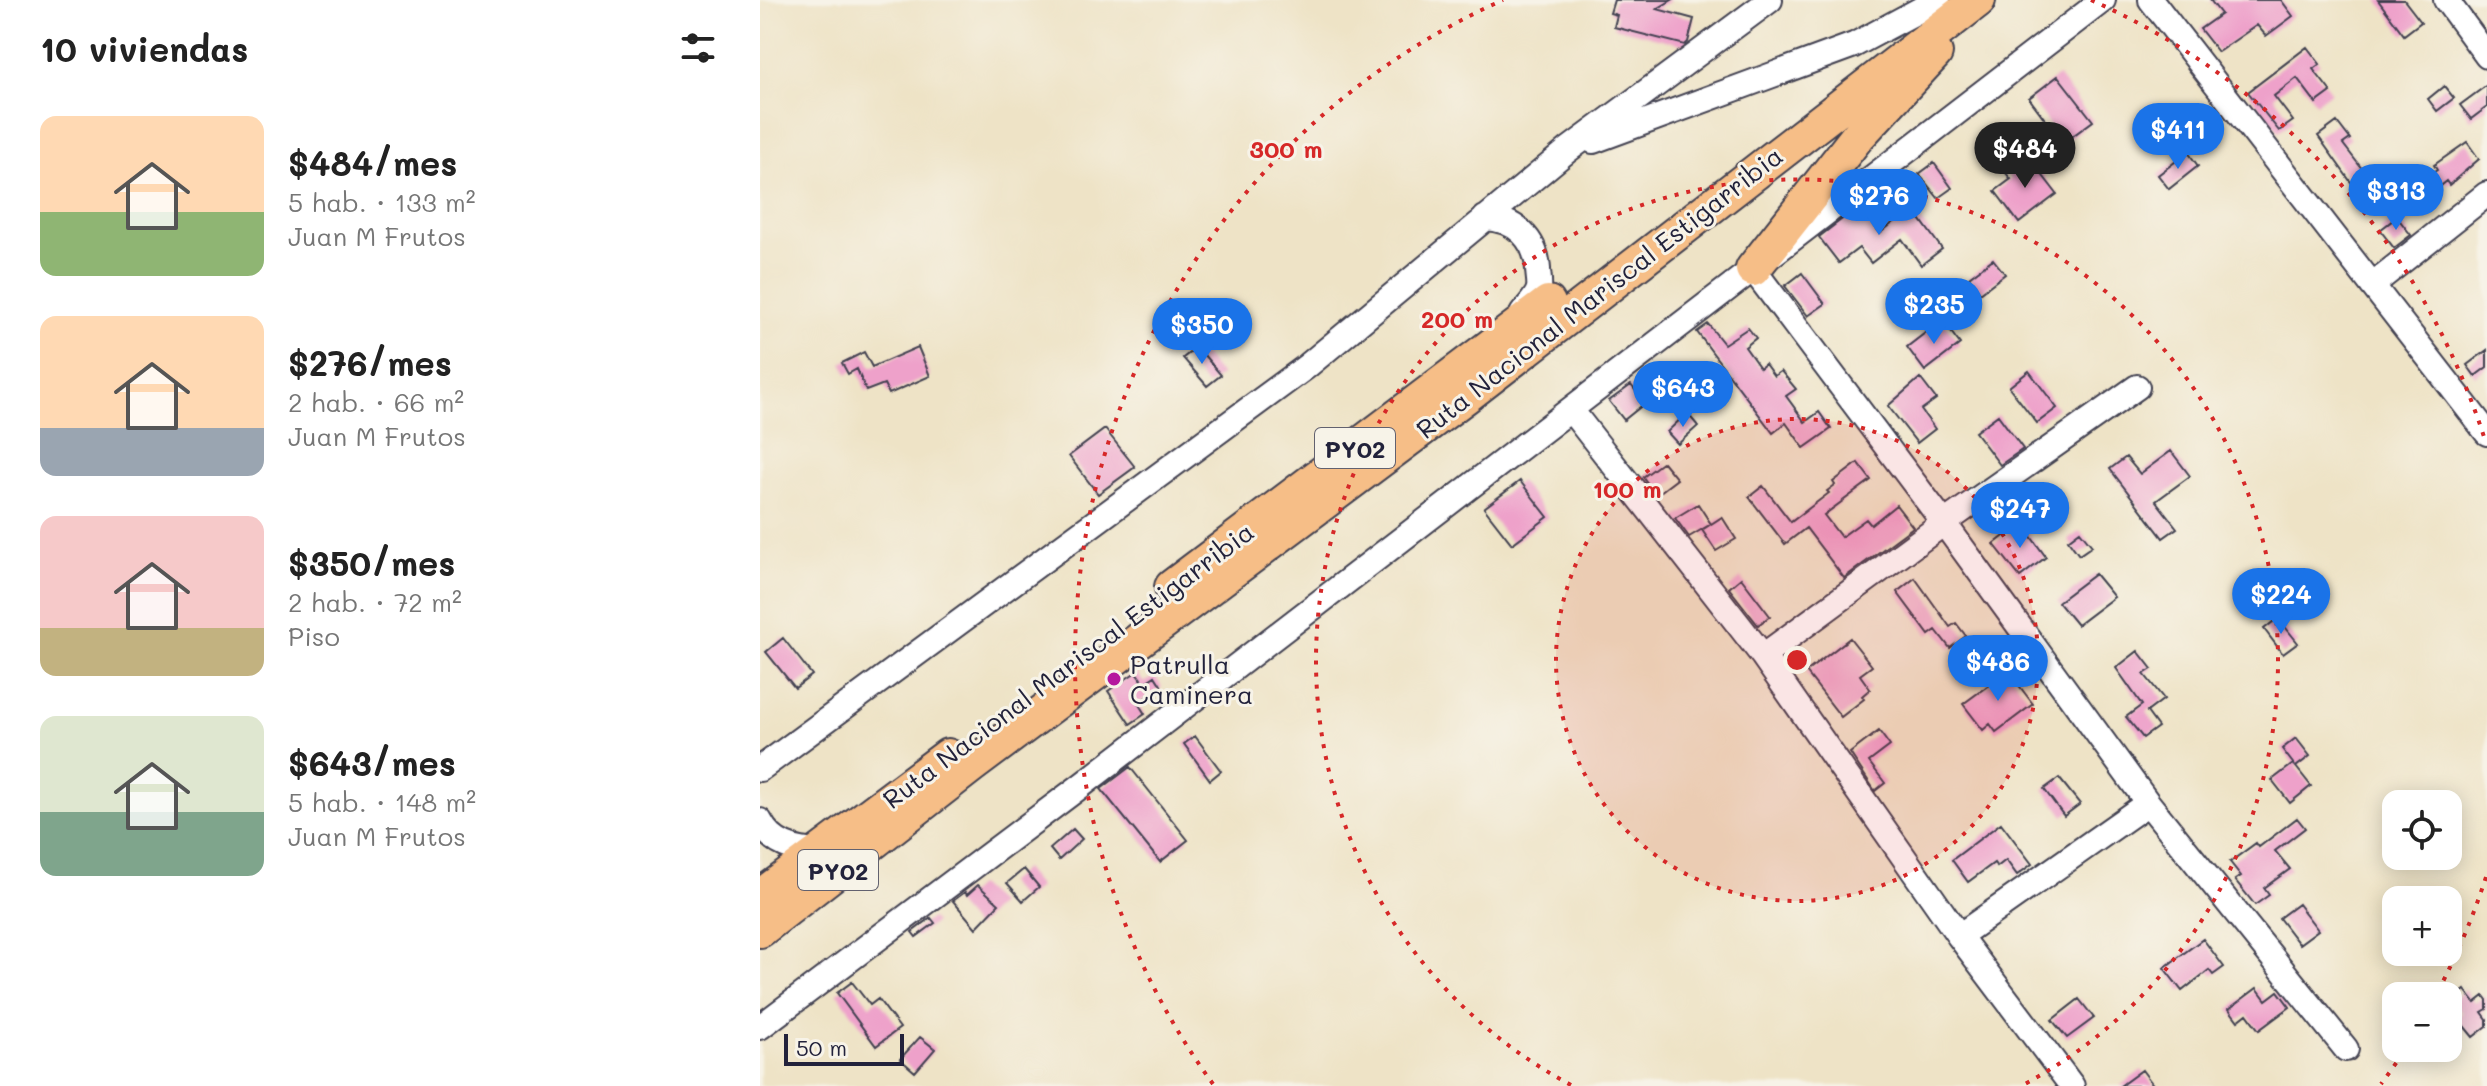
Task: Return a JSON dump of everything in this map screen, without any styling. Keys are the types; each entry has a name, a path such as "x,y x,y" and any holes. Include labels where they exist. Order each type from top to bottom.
{"highway":[{"name":"Ruta Nacional Mariscal Estigarribia","path":"760,897 1951,0"},
{"name":"Ruta Nacional Mariscal Estigarribia","path":"760,930 972,765 1466,396 1978,0"},
{"path":"1753,269 1857,137 1984,0"}],"street":[{"path":"760,769 1306,367 1568,150 1770,0"},
{"path":"1568,150 1854,45 1938,0"},
{"path":"760,1027 1069,795 2103,0"},
{"path":"2151,0 2487,433"},
{"path":"2446,0 2487,56"},
{"path":"2372,285 2487,194"},
{"path":"1485,218 1501,218 1516,227 1533,244 1537,260 1539,289 1512,330"},
{"path":"1753,269 1944,523 2148,803 2346,1049"},
{"path":"1763,656 2137,387"},
{"path":"1571,410 1763,656 1959,936 2072,1086"},
{"path":"1959,936 2148,803"},
{"path":"760,821 779,844 799,851 820,852"}],"building":[{"path":"1614,0 1672,0 1657,9 1694,19 1688,42 1685,45 1614,27 1617,15 1610,13"},
{"path":"2210,0 2281,0 2293,16 2266,36 2257,25 2218,52 2200,29 2221,14"},
{"path":"2378,0 2404,0 2421,22 2404,35"},
{"path":"2307,47 2320,64 2313,69 2331,92 2316,103 2297,78 2274,96 2293,121 2279,131 2248,92"},
{"path":"2058,76 2093,121 2063,143 2029,98"},
{"path":"2487,85 2487,107 2471,119 2460,105"},
{"path":"2444,86 2454,98 2437,111 2428,99"},
{"path":"2337,122 2350,139 2343,144 2366,174 2353,185 2318,136"},
{"path":"2467,142 2479,159 2449,185 2446,181 2436,189 2427,177 2437,170 2434,165"},
{"path":"2188,152 2198,166 2169,189 2158,175"},
{"path":"2027,155 2057,194 2019,223 1995,191 2011,179 2005,172"},
{"path":"1934,163 1952,188 1938,198 1919,174"},
{"path":"1859,206 1880,233 1912,208 1942,249 1921,265 1902,239 1871,263 1859,248 1839,263 1819,237"},
{"path":"2397,217 2411,235 2394,248 2380,230"},
{"path":"1993,259 2005,274 1980,293 1969,277"},
{"path":"1802,273 1825,304 1808,316 1785,286"},
{"path":"1942,320 1960,344 1925,371 1907,347"},
{"path":"1708,324 1724,344 1748,328 1756,338 1745,347 1760,368 1765,364 1774,376 1781,371 1796,389 1786,396 1805,422 1819,412 1831,429 1804,448 1786,423 1773,433 1697,332"},
{"path":"918,347 930,376 889,394 884,384 866,391 857,369 848,374 842,363 864,352 872,367"},
{"path":"1197,347 1221,375 1207,386 1183,358"},
{"path":"2487,350 2487,367 2475,376 2467,365"},
{"path":"2029,371 2057,408 2037,423 2009,387"},
{"path":"1920,378 1936,399 1921,410 1935,429 1917,443 1888,406"},
{"path":"1631,385 1645,403 1624,420 1609,401"},
{"path":"1687,413 1698,426 1678,444 1667,432"},
{"path":"1998,415 2023,449 2000,465 1975,432"},
{"path":"1105,429 1135,467 1098,494 1069,456"},
{"path":"2171,451 2190,476 2156,501 2177,528 2163,538 2110,469 2126,457 2140,474"},
{"path":"1663,462 1677,479 1656,495 1643,477"},
{"path":"1858,463 1871,480 1824,515 1841,537 1866,519 1871,525 1896,505 1913,527 1844,578 1806,528 1785,544 1749,497 1763,486 1791,522 1829,493 1827,491 1835,485 1833,482"},
{"path":"1520,481 1548,517 1512,544 1484,508"},
{"path":"1698,504 1711,524 1689,537 1675,518"},
{"path":"1722,517 1736,539 1716,551 1702,530"},
{"path":"2021,523 2046,557 2020,577 1994,544"},
{"path":"2080,531 2092,546 2079,555 2068,540"},
{"path":"2095,574 2114,597 2077,625 2058,602"},
{"path":"1741,578 1770,616 1758,625 1729,588"},
{"path":"1915,578 1950,627 1956,623 1966,636 1950,648 1936,630 1929,635 1897,592"},
{"path":"2278,618 2298,643 2283,654 2264,629"},
{"path":"783,638 812,675 795,688 766,652"},
{"path":"1850,638 1872,666 1860,675 1870,689 1862,696 1864,699 1841,717 1806,672"},
{"path":"2138,651 2152,669 2144,674 2164,699 2147,712 2158,727 2143,738 2126,717 2142,705 2116,668"},
{"path":"2008,671 2033,704 1996,732 1990,724 1983,730 1963,704"},
{"path":"1136,672 1144,683 1155,676 1162,687 1138,703 1145,714 1130,724 1108,691"},
{"path":"1879,731 1890,746 1869,762 1885,783 1875,791 1850,753"},
{"path":"1195,736 1221,771 1210,780 1184,744"},
{"path":"2296,738 2310,756 2296,767 2311,786 2290,803 2272,780 2293,764 2295,766 2282,749"},
{"path":"1130,767 1188,840 1160,862 1101,789"},
{"path":"2059,778 2080,804 2064,816 2044,789"},
{"path":"2297,818 2305,828 2275,851 2290,869 2264,888 2269,895 2255,905 2235,880 2241,876 2230,862 2256,843 2259,847"},
{"path":"2001,823 2032,864 2017,875 2006,860 1997,867 1994,863 1968,882 1952,860"},
{"path":"1073,829 1082,839 1059,860 1050,849"},
{"path":"1024,869 1039,887 1023,901 1007,883"},
{"path":"978,885 999,904 976,928 953,901 965,892 967,895"},
{"path":"2298,904 2318,930 2299,944 2279,918"},
{"path":"931,918 935,923 916,937 912,932"},
{"path":"2203,939 2224,967 2213,975 2209,970 2182,991 2164,968"},
{"path":"852,982 870,1005 878,999 900,1028 876,1046 837,993"},
{"path":"2257,988 2266,1000 2278,991 2290,1007 2259,1030 2247,1014 2238,1021 2229,1009"},
{"path":"2465,990 2475,1003 2484,996 2487,1000 2487,1009 2482,1012 2487,1026 2473,1037 2464,1026 2462,1028 2462,992"},
{"path":"2079,999 2094,1018 2067,1038 2052,1020"},
{"path":"920,1037 935,1049 915,1072 900,1059"},
{"path":"2142,1070 2154,1086 2120,1086"}],"place":[{"name":"Patrulla Caminera","path":"1114,679"}]}
